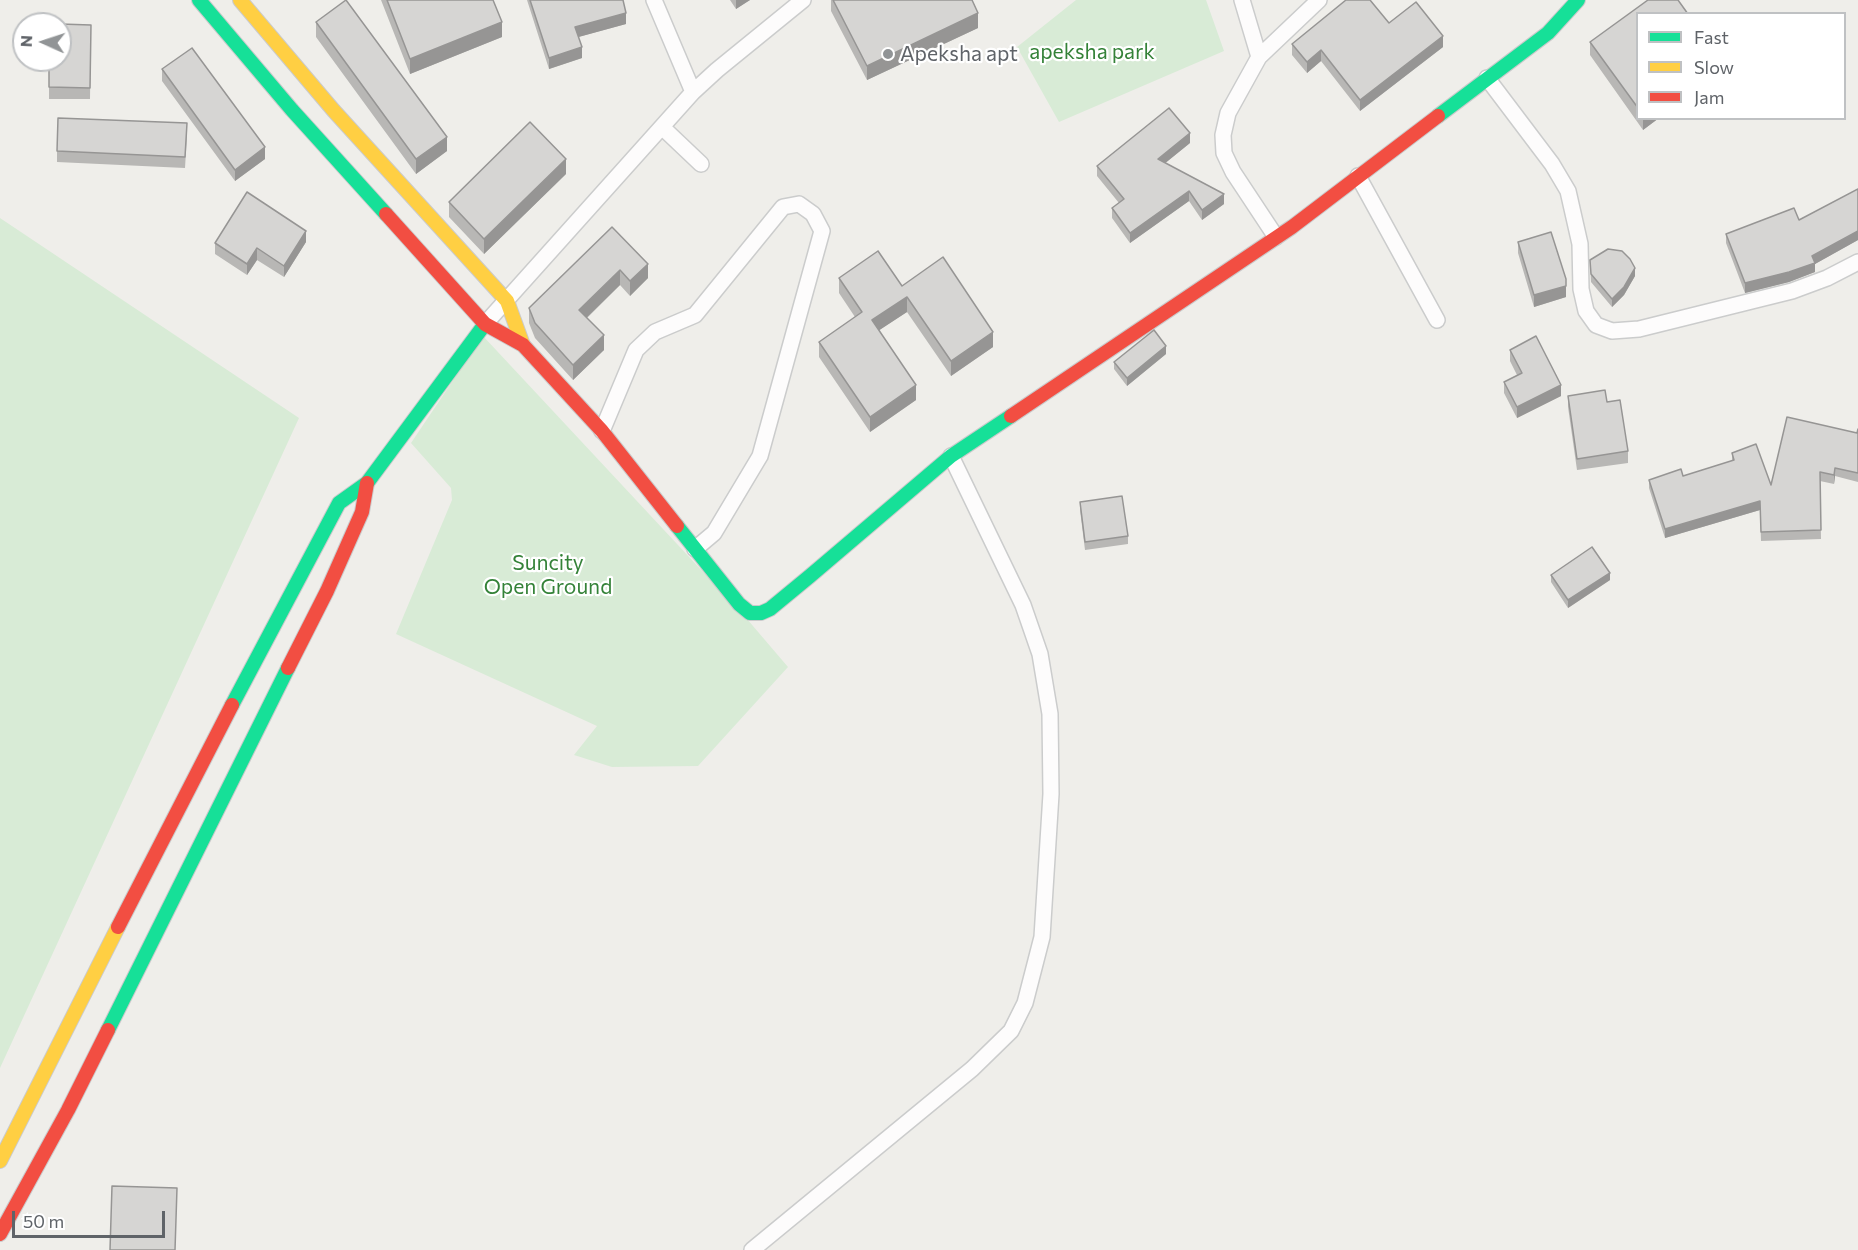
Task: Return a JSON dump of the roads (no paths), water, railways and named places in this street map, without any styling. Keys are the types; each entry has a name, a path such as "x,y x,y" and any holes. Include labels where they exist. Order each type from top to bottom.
{"street":[{"path":"199,0 334,111 507,301 523,345"},
{"path":"240,0 258,47 292,110 485,324 523,345 602,431 739,604 750,613 761,613 770,609 951,456 1276,237 1548,33 1578,0"},
{"path":"654,0 693,92"},
{"path":"0,1161 188,790 339,504 367,483 426,407 485,324 693,92 734,55 803,0"},
{"path":"1242,0 1259,57"},
{"path":"1276,237 1233,172 1224,153 1222,135 1228,113 1259,57 1319,0"},
{"path":"1487,78 1552,164 1568,190 1580,244 1581,289 1586,311 1596,325 1612,331 1639,329 1792,291 1827,278 1858,262"},
{"path":"662,127 701,164"},
{"path":"1358,176 1437,320"},
{"path":"602,431 636,350 655,332 695,315 783,207 800,204 813,214 822,231 760,456 714,534 695,549"},
{"path":"752,1250 972,1069 1011,1031 1025,1003 1042,937 1051,794 1050,714 1040,654 1023,605 951,456"},
{"path":"0,1234 68,1110 327,591 363,512 367,483"}],"place":[{"name":"Apeksha apt","path":"888,54"}],"park label":[{"name":"apeksha park","path":"1092,52"},
{"name":"Suncity Open Ground","path":"548,575"}]}
